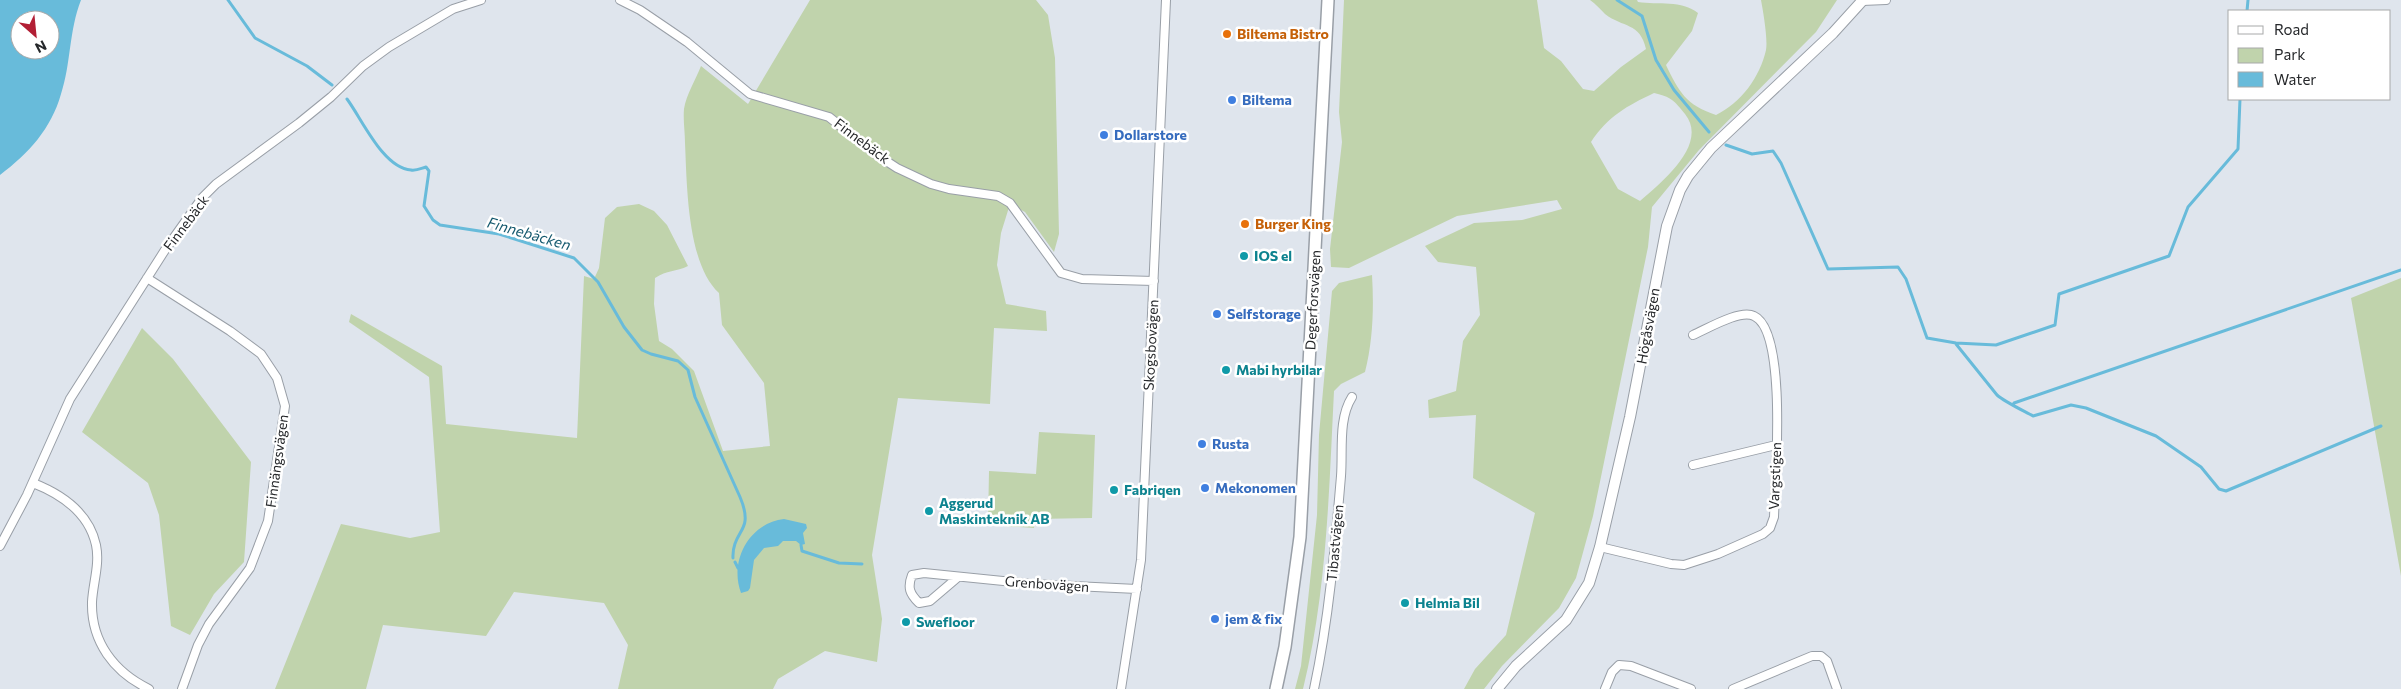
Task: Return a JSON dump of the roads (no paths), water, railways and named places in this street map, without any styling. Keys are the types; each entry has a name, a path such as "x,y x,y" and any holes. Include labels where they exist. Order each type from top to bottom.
{"main road":[{"name":"Degerforsvägen","path":"1276,689 1285,647 1300,537 1328,0"}],"street":[{"name":"Finnebäck","path":"0,546 33,483 70,399 169,244 202,198 216,184 299,123 331,97 363,66 389,47 453,10 481,0"},
{"name":"Finnebäck","path":"620,0 640,10 687,42 750,94 829,116 877,155 897,168 931,184 948,189 998,196 1010,203 1061,272 1082,279 1154,281"},
{"name":"Skogsbovägen","path":"1121,689 1137,590 1145,498 1166,0"},
{"path":"1862,0 1886,0"},
{"name":"Högåsvägen","path":"1497,689 1516,666 1555,632 1575,608 1589,583 1600,547 1639,372 1667,226 1680,190 1688,176 1711,148 1833,33 1862,0"},
{"name":"Finnängsvägen","path":"147,278 230,331 261,354 277,378 284,406 268,520 250,568 209,624 198,645 182,689"},
{"name":"Vargstigen","path":"1600,547 1671,564 1684,565 1718,554 1763,534 1770,528 1774,517 1776,377 1774,354 1762,322 1756,316 1748,314 1739,315 1693,335"},
{"name":"Tibastvägen","path":"1314,689 1331,583 1341,473 1343,421 1352,397"},
{"path":"1693,465 1776,444"},
{"path":"33,483 46,488 71,504 88,525 97,547 97,573 92,603 99,640 110,660 121,672 149,689"},
{"name":"Grenbovägen","path":"957,578 930,601 919,603 911,595 909,584 912,575 924,573 957,578 1137,590"},
{"path":"1733,689 1812,656 1821,656 1827,662 1837,689"},
{"path":"1605,689 1612,672 1619,665 1631,666 1690,689"}],"water":[{"path":"0,0 81,0 74,23 67,71 57,107 38,139 0,175"},
{"path":"784,519 806,524 807,528 803,533 805,544 801,545 796,541 783,541 778,546 764,548 754,560 750,588 748,591 741,593 738,581 738,568 745,546 761,528 772,522"}],"waterway":[{"name":"Finnebäcken","path":"228,0 255,38 307,66 332,85"},
{"path":"1617,0 1642,16 1656,60 1674,90 1709,132"},
{"path":"2247,10 2248,0"},
{"name":"Finnebäcken","path":"347,99 374,141 391,161 411,170 426,167 429,171 424,206 433,220 440,225 499,234 574,258 598,282 624,327 642,350 678,361 688,370 695,397 744,509 744,525 734,546 733,558"},
{"path":"1726,145 1752,154 1773,151 1781,163 1828,269 1898,267 1906,279 1927,338 1956,343 1996,345 2055,325 2059,294 2169,256 2188,207 2238,149 2240,100"},
{"path":"2014,403 2401,270"},
{"path":"1956,344 1997,395 2005,401 2033,416 2071,405 2086,408 2156,436 2201,467 2219,489 2226,491 2381,426"},
{"path":"801,545 802,551 839,563 862,564"},
{"name":"Finnebäcken","path":"735,562 738,568"}],"place":[{"name":"Biltema Bistro","path":"1227,34"},
{"name":"Biltema","path":"1232,100"},
{"name":"Dollarstore","path":"1104,135"},
{"name":"Burger King","path":"1245,224"},
{"name":"IOS el","path":"1244,256"},
{"name":"Selfstorage","path":"1217,314"},
{"name":"Mabi hyrbilar","path":"1226,370"},
{"name":"Rusta","path":"1202,444"},
{"name":"Mekonomen","path":"1205,488"},
{"name":"Fabriqen","path":"1114,490"},
{"name":"Aggerud Maskinteknik AB","path":"929,511"},
{"name":"Helmia Bil","path":"1405,603"},
{"name":"jem & fix","path":"1215,619"},
{"name":"Swefloor","path":"906,622"}]}
